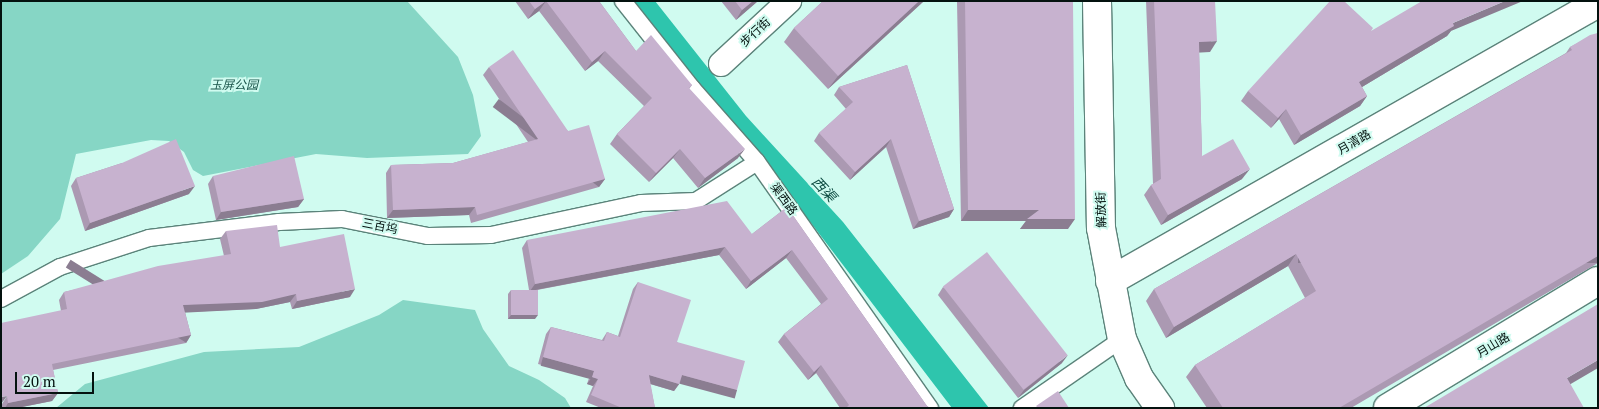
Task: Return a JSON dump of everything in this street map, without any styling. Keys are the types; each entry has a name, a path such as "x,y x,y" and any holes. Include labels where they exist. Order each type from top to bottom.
{"street":[{"name":"步行街","path":"721,64 789,1"},
{"name":"解放街","path":"1097,1 1101,228 1122,339 1139,378 1160,408"},
{"name":"月清路","path":"1110,281 1598,3"},
{"name":"月山路","path":"1388,408 1598,281"}],"lane":[{"name":"渠西路","path":"623,1 692,88 757,162 930,408"},
{"name":"三百坞","path":"1,299 60,267 149,238 279,222 342,219 428,236 491,234 633,205 696,201 757,162"},
{"path":"1022,408 1122,339"}],"green space":[{"name":"玉屏公园","path":"1,1 407,1 458,57 473,95 481,136 468,154 367,158 316,154 203,176 193,170 184,152 169,141 151,140 76,154 60,219 28,256 1,274"},
{"path":"403,300 475,310 483,329 509,366 539,380 565,398 571,408 56,408 85,384 204,352 299,347 379,315"}],"shaded area":[{"path":"628,1 655,1 746,116 843,222 989,408 952,408 779,181"}],"building":[{"path":"529,1 546,1 535,9"},
{"path":"546,1 599,1 636,51 651,35 692,85 689,88 745,149 705,178 680,149 656,173 617,134 652,98 605,51 592,62"},
{"path":"735,1 753,1 742,10"},
{"path":"823,1 919,1 838,76 794,28"},
{"path":"965,1 1073,1 1075,219 1027,219 1039,210 968,210"},
{"path":"1154,1 1215,1 1217,41 1199,42 1202,156 1233,139 1250,169 1168,215 1151,185 1161,179"},
{"path":"1330,1 1344,1 1373,28 1371,31 1422,1 1505,1 1453,23 1454,26 1359,82 1367,96 1301,135 1286,109 1278,118 1248,91"},
{"path":"1598,33 1598,256 1339,408 1223,408 1195,365 1316,291 1296,254 1174,327 1154,289 1572,50 1570,47 1590,35"},
{"path":"513,50 568,131 589,125 605,179 477,215 475,207 393,210 391,165 453,163 538,139 489,67"},
{"path":"907,65 954,209 919,221 891,139 855,172 819,133 853,102 839,87"},
{"path":"176,139 195,186 90,223 76,178 122,163"},
{"path":"294,156 304,199 221,212 213,176"},
{"path":"727,201 752,234 787,207 930,408 846,408 849,405 821,365 814,372 784,334 828,299 792,250 751,281 725,247 535,284 527,240"},
{"path":"277,225 280,247 344,234 355,289 297,301 296,294 262,302 183,305 191,335 52,364 58,393 8,403 7,396 1,397 1,323 67,309 64,292 158,266 231,254 226,231"},
{"path":"987,252 1068,355 1024,390 943,286"},
{"path":"638,282 691,300 677,342 745,361 737,390 682,375 679,384 649,375 655,408 622,408 591,395 598,379 592,377 594,371 543,357 551,327 604,341 607,332 620,337"},
{"path":"511,290 538,290 538,315 511,315"},
{"path":"1598,304 1598,360 1567,378 1584,408 1424,408"},
{"path":"1058,391 1069,408 1038,408 1036,406"}],"water label":[{"name":"西渠","path":"824,189"}]}
